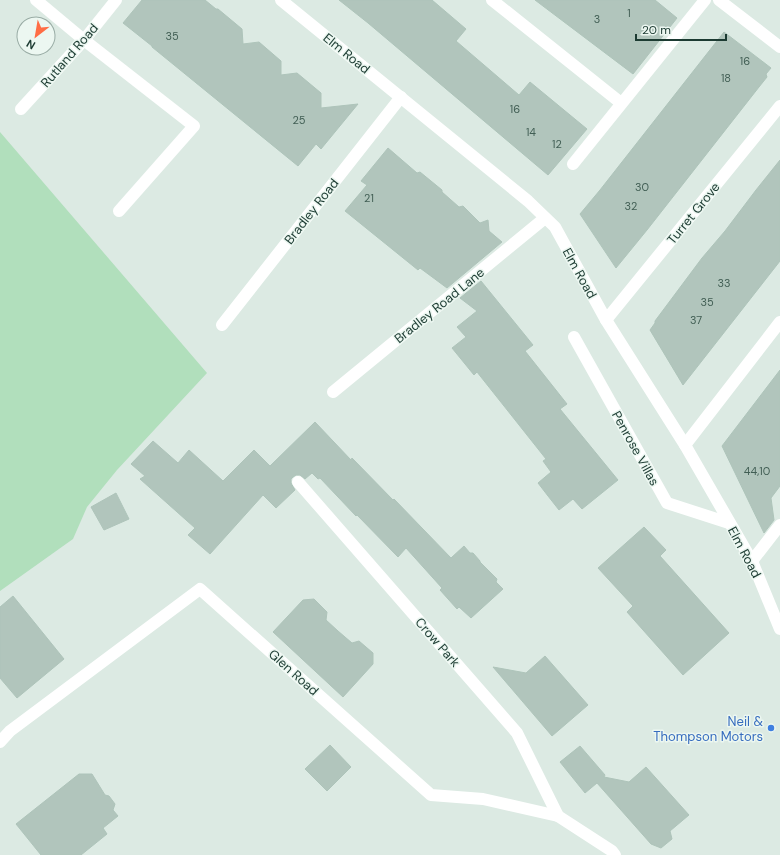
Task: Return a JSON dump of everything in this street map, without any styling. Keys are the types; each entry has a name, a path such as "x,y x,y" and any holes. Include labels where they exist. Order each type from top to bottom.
{"street":[{"path":"36,0 84,40 194,126 119,211"},
{"name":"Rutland Road","path":"21,110 84,40 116,0"},
{"name":"Elm Road","path":"281,0 528,201 555,227 606,320 685,445 752,561 780,629"},
{"path":"492,0 621,103"},
{"path":"573,164 705,0"},
{"path":"719,0 780,47"},
{"name":"Bradley Road","path":"222,325 401,97"},
{"name":"Turret Grove","path":"606,320 780,106"},
{"name":"Bradley Road Lane","path":"333,392 545,218"},
{"path":"685,445 780,322"},
{"name":"Penrose Villas","path":"574,337 667,503 729,523"},
{"name":"Crow Park","path":"298,482 516,733 558,816"},
{"path":"752,561 780,525"},
{"name":"Glen Road","path":"0,742 10,731 200,589 432,795 482,798 558,816 613,853"}],"green space":[{"path":"0,132 207,373 117,470 87,507 73,539 0,591"}],"building":[{"path":"142,0 205,0 242,29 243,44 259,42 281,61 281,75 297,73 321,93 321,108 358,104 321,149 316,144 298,166 123,23"},
{"path":"339,0 432,0 466,29 456,41 519,95 530,82 587,129 548,175"},
{"path":"535,0 655,0 677,18 633,74"},
{"path":"724,32 771,68 766,74 767,77 616,268 580,214"},
{"path":"388,148 417,173 420,172 442,190 442,192 459,207 463,206 480,223 488,220 489,231 502,242 447,288 420,268 418,270 345,211 367,185 361,181"},
{"path":"780,160 780,261 683,385 650,330 655,321 702,258"},
{"path":"481,281 533,345 525,351 567,404 560,409 618,480 582,509 573,499 559,510 538,483 551,472 543,461 546,459 477,372 474,375 452,348 466,337 457,327 477,311 460,298"},
{"path":"780,370 780,486 771,498 774,520 764,533 722,446"},
{"path":"315,422 351,460 352,458 393,500 394,499 451,558 464,546 470,553 473,553 497,579 496,582 503,589 471,618 459,607 457,609 440,590 442,588 406,548 398,557 320,478 318,479 312,473 305,479 300,475 293,477 291,479 291,483 295,490 276,508 263,495 210,554 188,535 195,528 140,479 145,476 131,464 153,441 178,463 189,450 223,481 254,450 270,466"},
{"path":"116,493 129,519 104,530 91,507"},
{"path":"644,527 666,550 660,556 729,633 683,675 627,612 633,606 598,568"},
{"path":"13,596 64,659 17,698 0,678 0,607"},
{"path":"314,599 327,612 326,620 338,631 352,643 359,641 373,653 373,664 343,697 273,632 303,600"},
{"path":"545,656 588,705 552,736 493,667 526,673"},
{"path":"330,745 351,767 327,791 305,769"},
{"path":"580,746 605,775 604,777 629,782 646,767 689,815 670,831 672,839 661,848 651,844 597,783 585,793 560,762"},
{"path":"79,774 92,774 105,795 109,796 115,804 113,810 118,816 103,828 107,834 81,855 41,855 16,824"}],"place":[{"name":"Neil & Thompson Motors","path":"771,728"}]}
